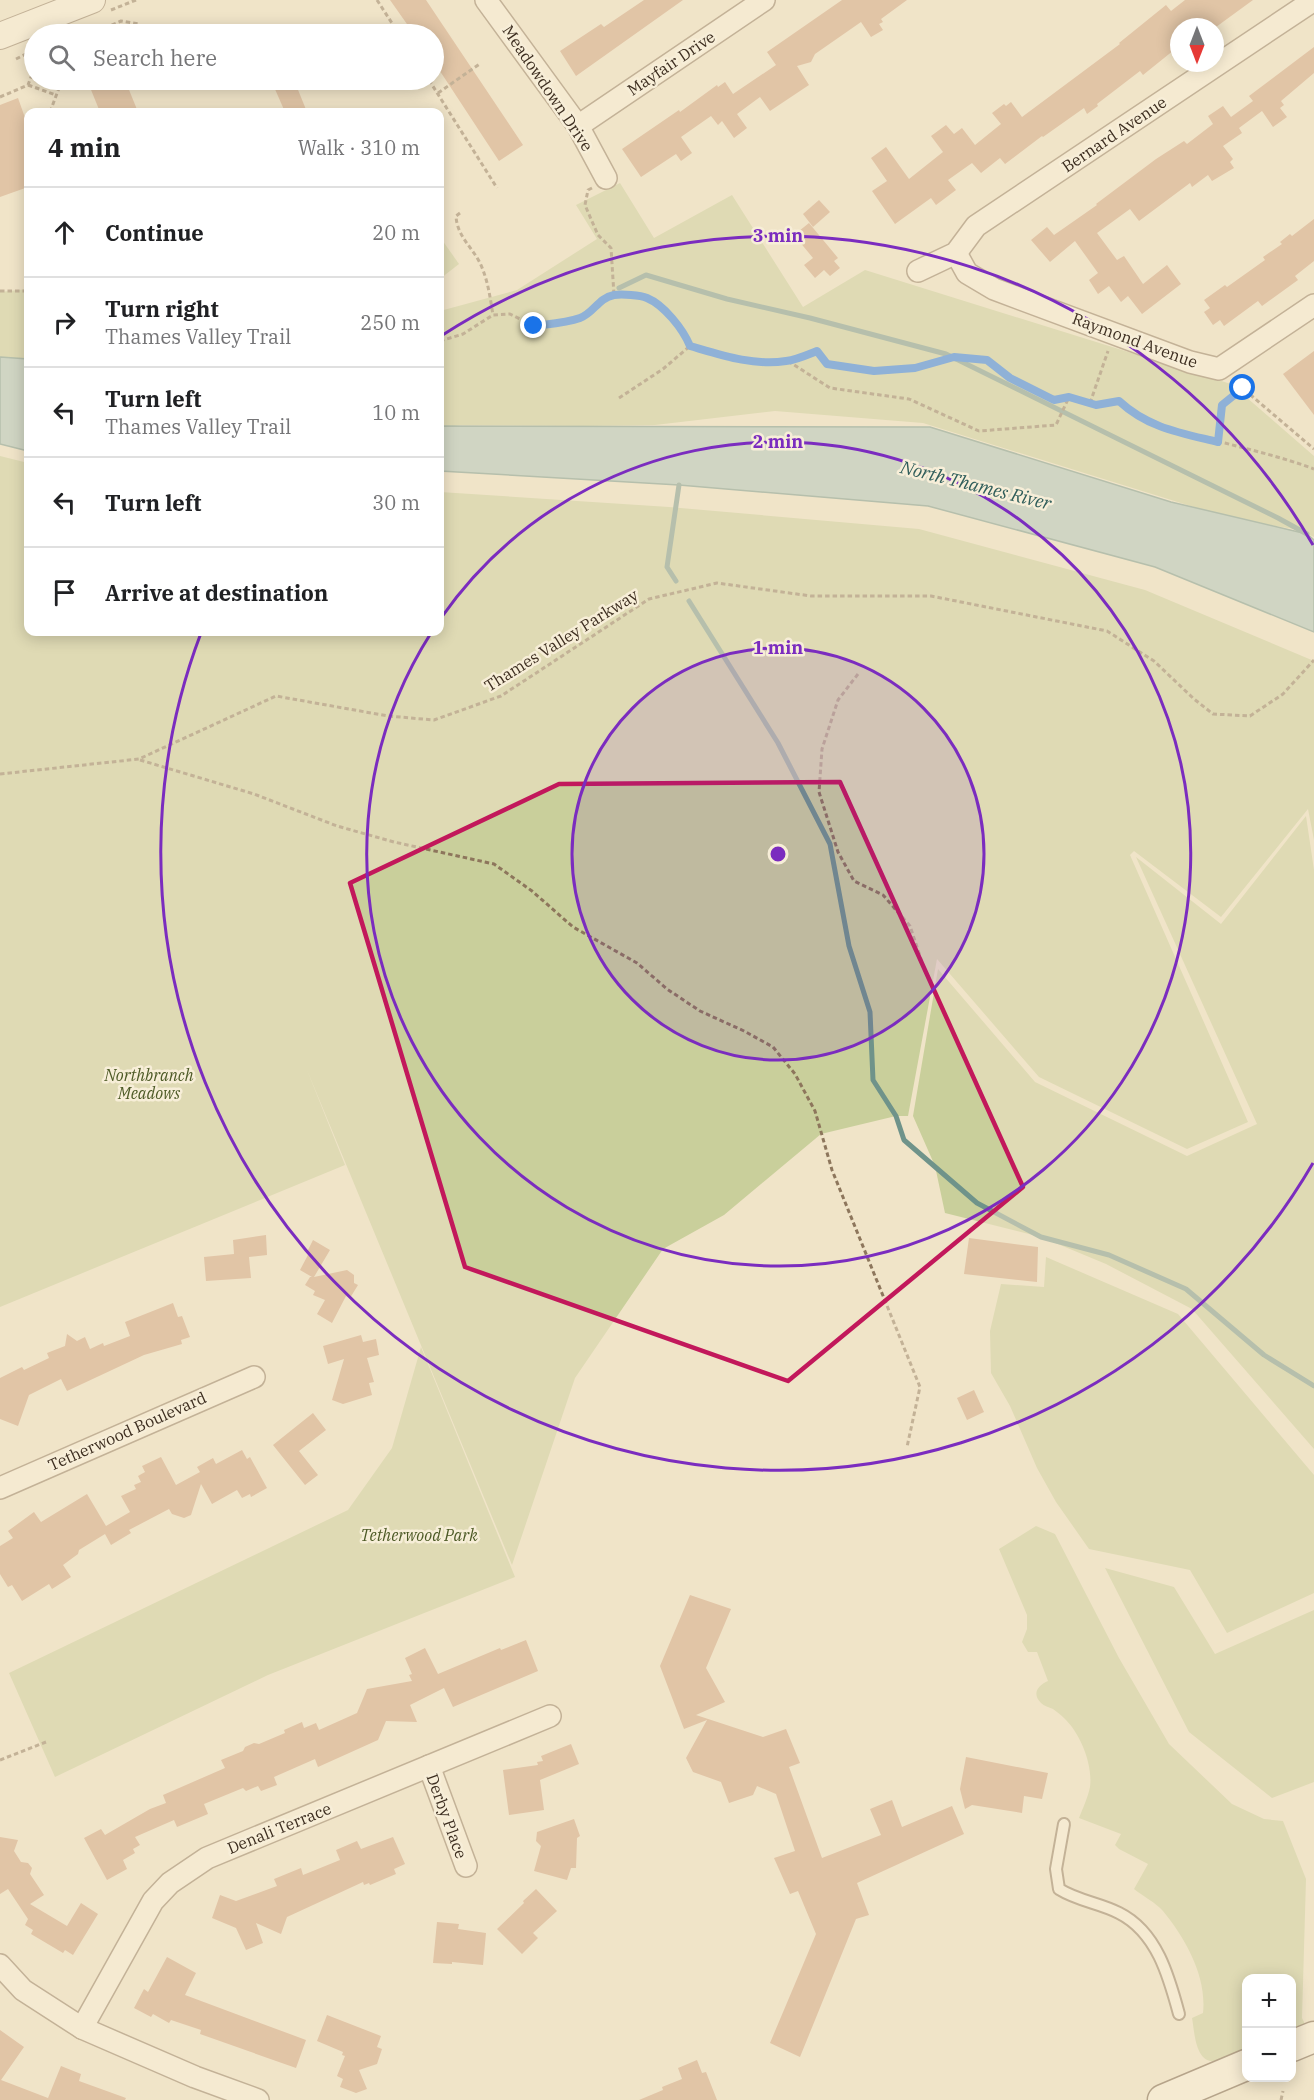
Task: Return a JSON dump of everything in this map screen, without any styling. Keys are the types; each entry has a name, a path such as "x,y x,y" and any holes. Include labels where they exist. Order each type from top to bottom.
{"main road":[{"path":"1296,2044 1314,2037"},
{"path":"1163,2100 1242,2067"}],"street":[{"path":"31,24 92,0"},
{"name":"Meadowdown Drive","path":"486,0 578,126 606,178"},
{"name":"Mayfair Drive","path":"578,126 764,0"},
{"name":"Bernard Avenue","path":"918,271 956,253 976,226 1314,0"},
{"path":"0,36 24,27"},
{"name":"Raymond Avenue","path":"956,253 967,273 994,289 1190,362 1219,369 1314,305"},
{"name":"Tetherwood Boulevard","path":"0,1488 254,1377"},
{"name":"Denali Terrace","path":"82,2028 153,1901 170,1883 207,1858 550,1716"},
{"name":"Derby Place","path":"429,1766 465,1866"},
{"path":"0,1965 23,1990 82,2028 195,2077 258,2100"}],"lane":[{"path":"1064,1824 1056,1869 1059,1889 1068,1895 1119,1913 1137,1924 1156,1950 1170,1979 1179,2014"}],"path":[{"path":"377,0 393,24"},
{"path":"114,24 121,21 139,24"},
{"path":"16,59 24,55"},
{"path":"444,89 481,63"},
{"path":"0,97 24,87"},
{"path":"42,90 56,95"},
{"path":"51,108 58,90"},
{"path":"436,90 497,188"},
{"path":"438,93 442,90"},
{"path":"606,178 588,190 585,205 598,235 611,248 614,295"},
{"path":"460,213 456,216 457,225 479,261 488,282 493,315"},
{"path":"0,291 24,291"},
{"path":"444,339 463,334 493,315 510,314 534,326 579,318 588,313 596,303 614,295 647,298 670,315 687,338 690,346"},
{"path":"1090,403 1115,334"},
{"path":"690,346 761,363 789,361 817,351 827,364 874,371 915,368 954,357 987,360 1010,378 1054,400 1069,397 1096,405 1119,401 1135,415 1170,431 1282,457 1314,469"},
{"path":"619,398 663,369 690,346"},
{"path":"789,361 830,388 909,399 979,431 1056,425 1069,397"},
{"path":"1219,369 1314,449"},
{"path":"1218,442 1222,405 1243,388"},
{"name":"Thames Valley Parkway","path":"0,774 139,759 276,696 388,716 434,720 501,696 649,599 717,583 811,596 931,596 1107,631 1154,660 1213,714 1250,716 1283,694 1314,660"},
{"path":"858,674 838,700 825,739 822,749 819,792 838,852 854,881 883,895 910,926 923,965"},
{"path":"139,759 254,794 338,826 394,842 494,864 532,891 573,927 637,963 699,1011 773,1047 795,1074 815,1111 831,1170 920,1387 907,1447"},
{"path":"0,1760 46,1742"},
{"path":"1281,2100 1283,2091"}],"highlighted area":[{"path":"840,782 1023,1187 788,1381 465,1267 350,883 559,784"}],"green space":[{"path":"620,183 654,238 732,195 803,307 865,270 1231,384 1314,456 1314,537 1299,530 1252,522 1197,508 923,423 775,411 655,425 461,425 444,427 444,310 517,290 597,239 576,205"},
{"path":"444,243 459,264 444,276"},
{"path":"24,289 24,365 0,362 0,292"},
{"name":"Northbranch Meadows","path":"0,456 24,462 24,636 444,636 444,492 669,507 919,529 1145,590 1314,661 1314,840 1308,809 1221,917 1134,851 1130,855 1248,1122 1187,1149 1039,1077 937,959 908,1116 896,1116 821,1134 724,1215 663,1249 575,1378 512,1565 307,1070 345,1165 0,1307"},
{"path":"1306,816 1314,870 1314,1449 1192,1309 1106,1264 1041,1237 945,1213 935,1166 913,1116 938,969 1035,1082 1187,1156 1257,1124 1136,857 1221,924"},
{"path":"1046,1257 1178,1314 1314,1475 1314,1593 1227,1633 1190,1570 1089,1549 1056,1502 1037,1468 1010,1406 991,1373 990,1331 1001,1284 1044,1287"},
{"name":"Tetherwood Park","path":"421,1347 515,1577 268,1675 55,1777 9,1673 348,1510 392,1448"},
{"path":"1036,1526 1055,1534 1119,1658 1169,1744 1232,1804 1264,1819 1283,1821 1306,1879 1302,2018 1305,2024 1296,2028 1296,1974 1242,1974 1242,2051 1219,2061 1205,2059 1201,2054 1192,2018 1203,2013 1202,1986 1193,1959 1180,1934 1163,1911 1134,1889 1148,1864 1115,1845 1121,1834 1079,1818 1090,1787 1087,1759 1080,1740 1070,1724 1038,1699 1037,1690 1048,1681 1037,1652 1028,1652 1022,1642 1027,1629 1027,1615 999,1549"},
{"path":"1105,1568 1174,1587 1215,1654 1314,1610 1314,1782 1272,1798 1189,1732"}],"water":[{"path":"0,357 24,359 24,450 0,444"},
{"name":"North Thames River","path":"444,426 930,427 1171,502 1307,534 1314,540 1314,632 1155,567 928,506 679,485 444,471"}],"building":[{"path":"390,0 426,0 442,24 407,24"},
{"path":"644,0 683,0 576,76 560,51 601,24 604,27"},
{"path":"842,0 907,0 881,19 883,22 879,24 883,30 871,37 861,22 815,54 811,62 797,66 809,85 770,111 760,97 737,114 747,128 734,138 722,121 718,125 711,116 681,137 692,153 681,161 676,154 641,177 622,149 717,85 718,87 725,82 733,94 776,65 767,52"},
{"path":"1185,0 1253,0 1224,21 1224,18 1170,18 1170,53 1143,75 1140,71 1087,114 1084,108 1005,164 1000,158 981,173 972,163 948,180 956,190 936,205 931,198 895,224 872,191 887,181 871,158 886,147 909,179 943,152 931,136 946,125 954,134 962,128 975,145 1001,124 992,113 1004,104 1006,106 1011,102 1022,117 1120,44 1166,5 1171,11"},
{"path":"444,27 523,145 499,161 444,77"},
{"path":"1314,47 1314,73 1281,101 1284,105 1280,108 1287,117 1273,127 1262,111 1239,128 1242,133 1223,146 1233,159 1230,162 1234,168 1212,181 1208,175 1192,187 1190,183 1139,221 1130,209 1097,233 1117,260 1124,256 1143,284 1167,265 1181,284 1142,314 1128,296 1121,302 1109,286 1098,294 1089,280 1098,273 1075,241 1050,262 1031,240 1047,227 1054,235 1156,159 1184,141 1187,144 1213,124 1208,116 1223,106 1231,117 1253,101 1249,96"},
{"path":"91,90 129,90 136,108 98,108"},
{"path":"275,90 298,90 305,108 283,108"},
{"path":"18,98 24,115 24,188 0,197 0,105"},
{"path":"819,200 830,212 813,227 803,214"},
{"path":"1314,219 1314,261 1295,276 1298,280 1262,306 1258,301 1224,326 1220,320 1213,325 1204,312 1210,308 1204,300 1265,260 1263,257 1282,244 1280,242"},
{"path":"809,223 838,258 834,261 840,268 830,276 824,270 815,278 804,265 813,258 794,235"},
{"path":"1314,351 1314,415 1283,374"},
{"path":"266,1235 267,1255 249,1257 251,1278 206,1281 204,1257 234,1254 233,1240"},
{"path":"969,1238 1038,1247 1037,1282 964,1274"},
{"path":"313,1240 330,1250 314,1277 347,1270 354,1275 354,1283 358,1285 350,1298 346,1296 332,1323 317,1314 325,1300 313,1295 315,1291 305,1285 312,1277 300,1270"},
{"path":"173,1303 178,1317 182,1316 190,1337 181,1340 182,1344 144,1355 67,1391 61,1379 29,1395 18,1426 0,1419 0,1378 22,1367 24,1370 49,1358 47,1353 65,1346 67,1334 77,1341 85,1337 90,1349 103,1343 104,1346 130,1336 125,1322"},
{"path":"361,1335 363,1342 376,1339 379,1355 367,1358 374,1382 369,1383 372,1395 343,1404 332,1400 344,1359 328,1364 323,1346"},
{"path":"974,1390 984,1412 967,1420 957,1398"},
{"path":"313,1413 326,1430 299,1451 318,1475 305,1485 273,1445"},
{"path":"242,1450 247,1459 250,1457 267,1488 251,1497 250,1494 242,1498 237,1490 212,1504 201,1484 191,1515 184,1518 172,1514 169,1509 129,1530 131,1533 111,1545 105,1534 79,1550 78,1554 63,1565 71,1577 52,1589 49,1584 22,1601 12,1585 8,1587 0,1574 0,1546 13,1538 8,1531 34,1512 41,1522 87,1494 106,1526 130,1512 121,1496 136,1489 134,1485 141,1482 138,1476 145,1472 142,1466 161,1457 176,1485 200,1472 197,1467 213,1458 216,1464"},
{"path":"690,1595 731,1609 706,1668 725,1702 696,1715 763,1737 786,1729 800,1763 789,1767 822,1858 881,1835 870,1809 892,1800 902,1827 952,1806 964,1834 857,1883 869,1915 856,1919 800,2057 770,2043 816,1934 798,1891 790,1894 774,1858 795,1851 776,1794 757,1786 753,1795 729,1803 721,1782 693,1772 686,1758 707,1720 684,1729 660,1666"},
{"path":"526,1640 538,1671 453,1707 444,1688 410,1705 417,1722 386,1721 378,1740 318,1767 315,1759 274,1777 277,1785 261,1791 258,1786 246,1791 243,1788 204,1804 208,1814 177,1827 174,1820 135,1837 140,1845 133,1849 135,1853 123,1860 127,1869 107,1880 84,1838 101,1829 105,1835 150,1809 166,1803 163,1795 225,1768 221,1760 243,1751 245,1747 285,1733 284,1730 302,1722 304,1728 316,1723 319,1730 357,1713 367,1689 412,1681 409,1675 412,1674 405,1658 425,1648 438,1674 500,1648 501,1650"},
{"path":"571,1744 579,1764 540,1780 544,1810 509,1815 503,1770 538,1765 537,1762 543,1761 541,1756"},
{"path":"966,1757 1048,1773 1042,1799 1024,1796 1022,1813 972,1805 965,1809 960,1789"},
{"path":"574,1819 580,1836 577,1838 576,1868 571,1868 567,1880 534,1871 541,1846 536,1841 537,1832"},
{"path":"0,1837 18,1840 14,1851 21,1862 28,1863 32,1868 30,1874 44,1895 30,1904 67,1926 81,1903 98,1914 73,1955 65,1950 63,1953 31,1934 33,1930 25,1925 28,1919 8,1889 0,1894"},
{"path":"393,1837 405,1864 394,1869 396,1874 370,1885 369,1883 364,1885 363,1882 287,1917 281,1934 256,1923 263,1943 246,1950 236,1928 212,1918 220,1895 236,1901 277,1886 274,1879 301,1868 303,1875 340,1860 336,1850 357,1841 361,1849"},
{"path":"536,1889 557,1911 533,1933 538,1938 522,1954 497,1929"},
{"path":"437,1922 459,1924 458,1929 486,1933 483,1965 433,1963"},
{"path":"167,1957 196,1973 185,1995 306,2040 296,2068 200,2034 201,2030 171,2020 169,2023 153,2014 151,2017 134,2008 144,1989 148,1992"},
{"path":"327,2015 381,2036 377,2047 382,2049 377,2064 359,2070 367,2089 356,2093 340,2087 343,2079 337,2076 345,2056 342,2055 343,2052 317,2041"},
{"path":"0,2030 24,2047 1,2080 48,2098 61,2066 81,2074 79,2081 126,2098 125,2100 0,2100"},
{"path":"697,2060 702,2073 706,2072 717,2100 639,2100 682,2079 678,2068"}],"waterway":[{"path":"619,288 646,275 727,299 946,354 1307,534"},
{"path":"676,581 667,567 679,485"},
{"path":"689,601 778,743 830,844 849,946 870,1012 873,1080 896,1116 904,1140 977,1203 1041,1237 1109,1255 1186,1289 1264,1355 1314,1386"}],"route":[{"path":"534,326 579,318 588,313 596,303 614,295 647,298 670,315 687,338 690,346 729,357 761,363 789,361 817,351 827,364 874,371 915,368 954,357 987,360 1010,378 1054,400 1069,397 1096,405 1119,401 1135,415 1170,431 1218,442 1222,405 1243,388"}]}
